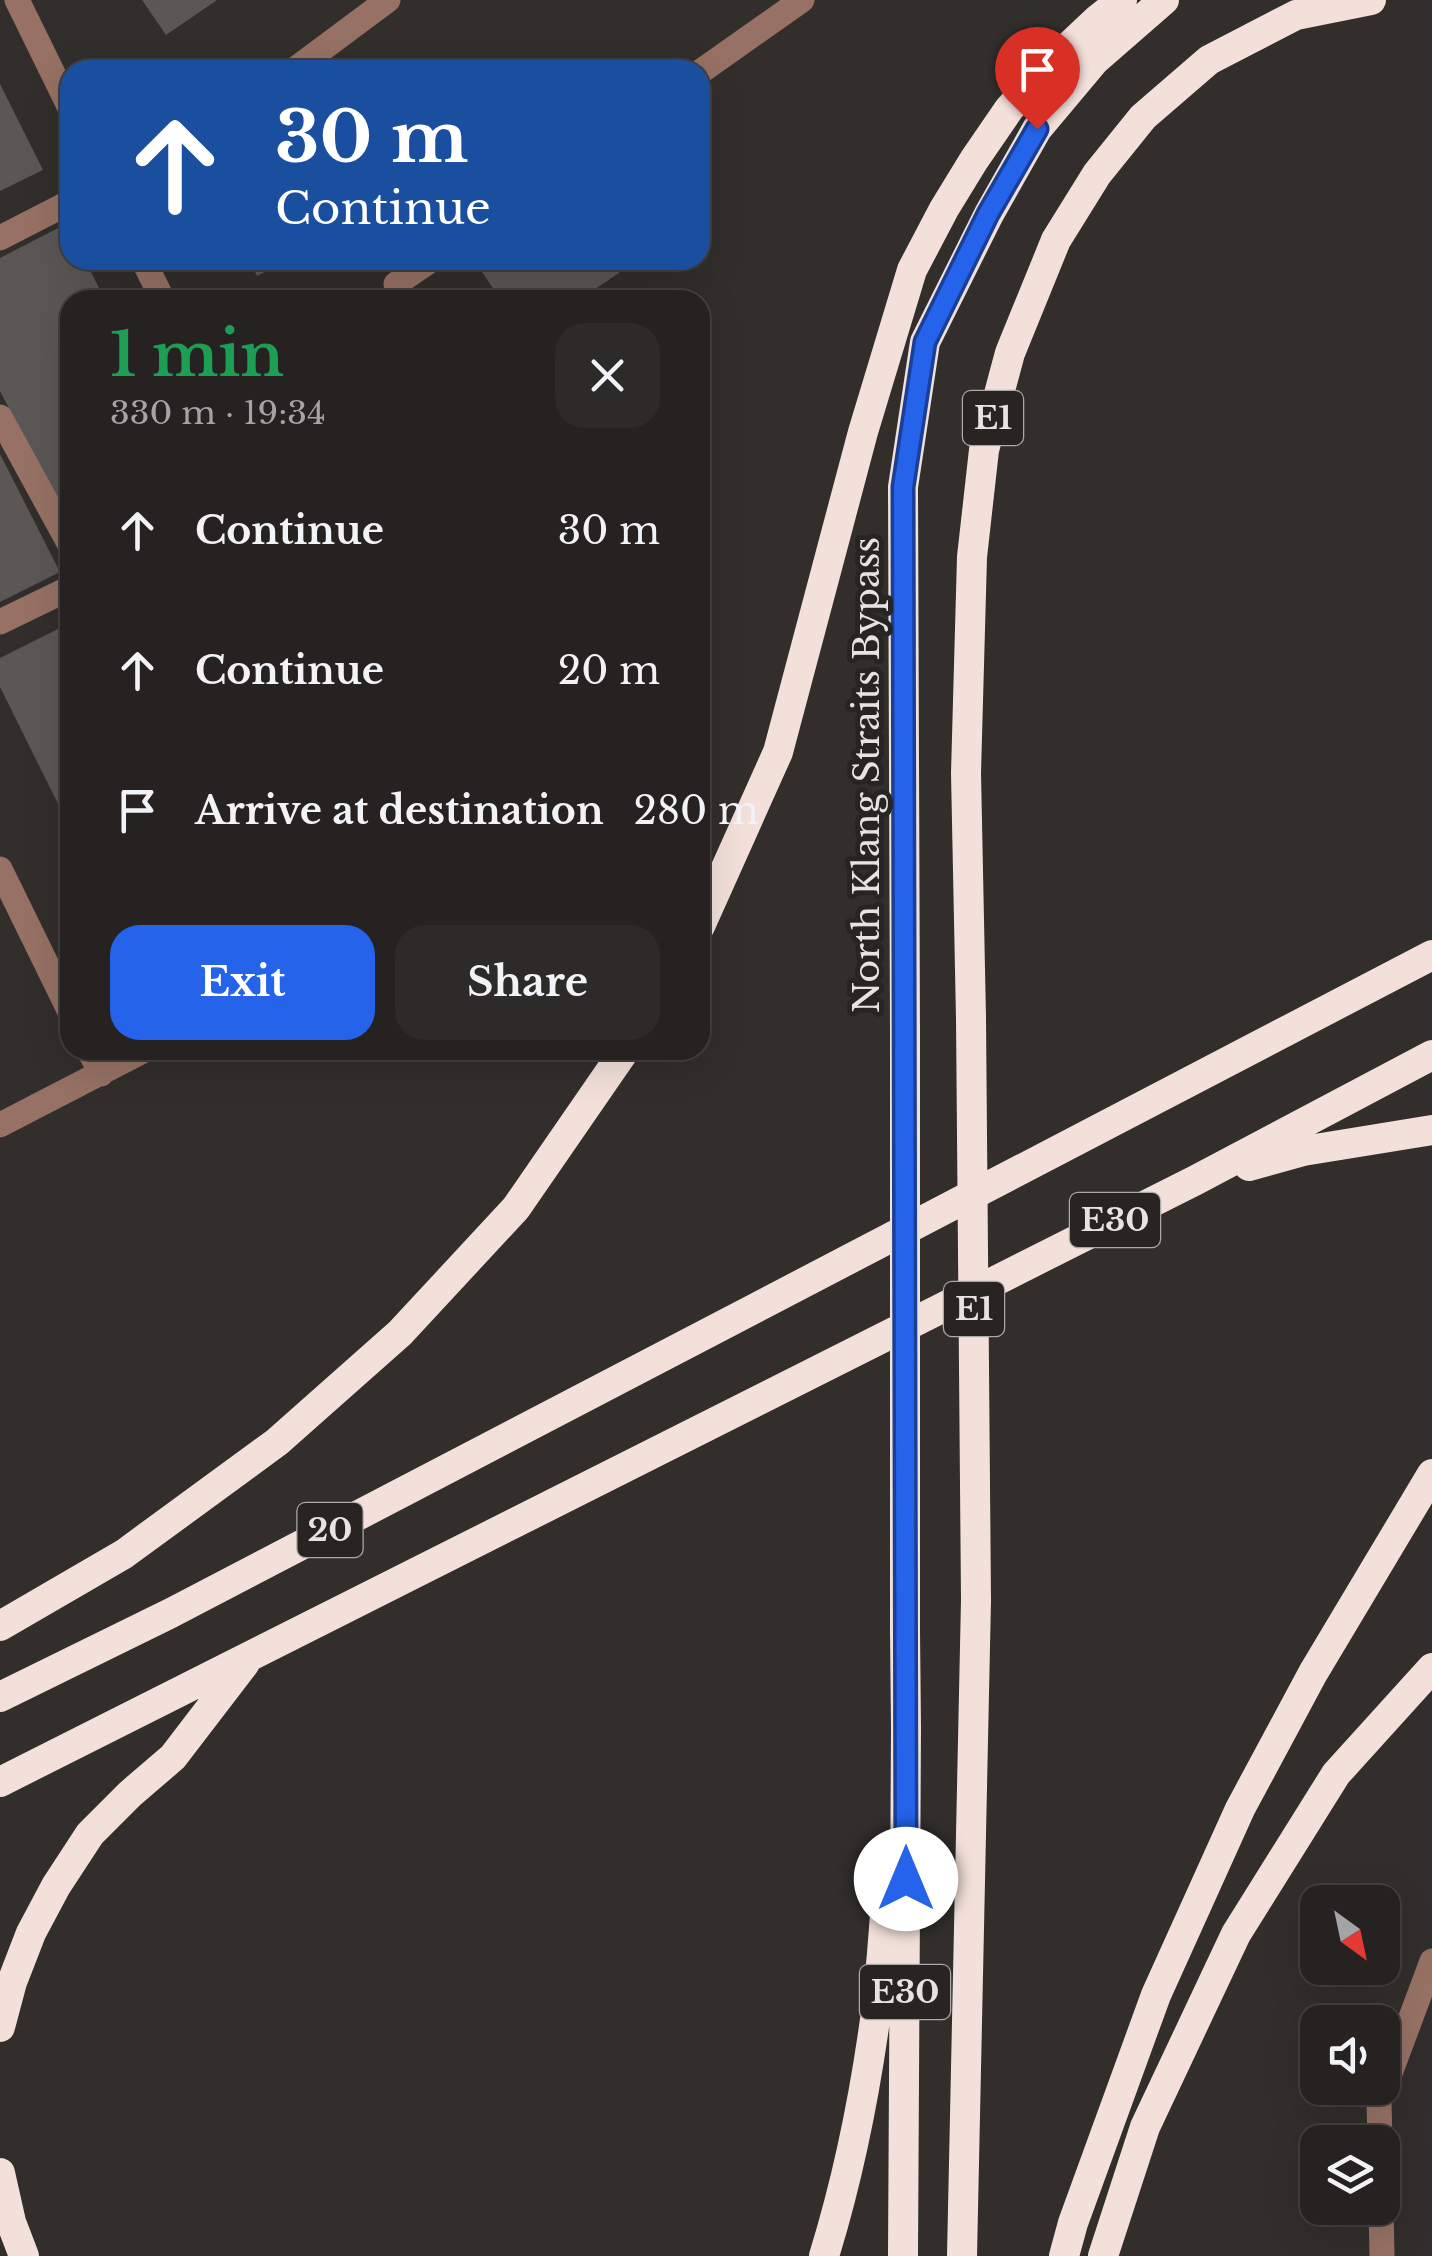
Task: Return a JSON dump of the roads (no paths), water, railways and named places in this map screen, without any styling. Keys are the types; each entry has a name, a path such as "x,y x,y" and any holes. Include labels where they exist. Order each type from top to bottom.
{"highway":[{"path":"710,904 778,752 912,270 944,209 1010,109 1048,67 1122,0"},
{"name":"North Klang Straits Bypass","path":"906,1728 903,487 925,342 965,259 1037,129 1094,61 1164,0"},
{"name":"E1","path":"962,2256 976,1600 966,772 972,557 984,450 1010,354 1056,240 1097,174 1143,117 1209,60 1296,15 1371,0"},
{"name":"E30","path":"658,1357 1425,955"},
{"name":"E30","path":"250,1657 1196,1180 1432,1056"},
{"path":"0,1626 124,1554 278,1442 400,1333 516,1208 617,1060"},
{"path":"1196,1180 1303,1151 1432,1130"},
{"name":"20","path":"0,1697 171,1613 658,1357"},
{"path":"1064,2256 1156,1994 1240,1809 1313,1673 1432,1474"},
{"path":"0,1782 250,1657"},
{"path":"0,2026 32,1933 56,1886 90,1834 173,1757 250,1657"},
{"path":"1103,2256 1145,2128 1236,1934 1336,1774 1432,1668"},
{"path":"824,2256 848,2163 877,2005 894,1807 906,1728"},
{"name":"E30","path":"903,2256 906,1728"},
{"path":"0,2173 24,2256"}],"street":[{"path":"17,0 60,88"},
{"path":"307,60 388,0"},
{"path":"710,65 802,0"},
{"path":"0,238 60,207"},
{"path":"399,290 396,284 416,270"},
{"path":"0,417 60,527"},
{"path":"0,622 60,593"},
{"path":"0,869 60,992"},
{"path":"94,1060 100,1074"},
{"path":"0,1124 127,1060"},
{"path":"1380,2125 1379,2103 1432,1961"},
{"path":"1381,2225 1382,2256"}]}
